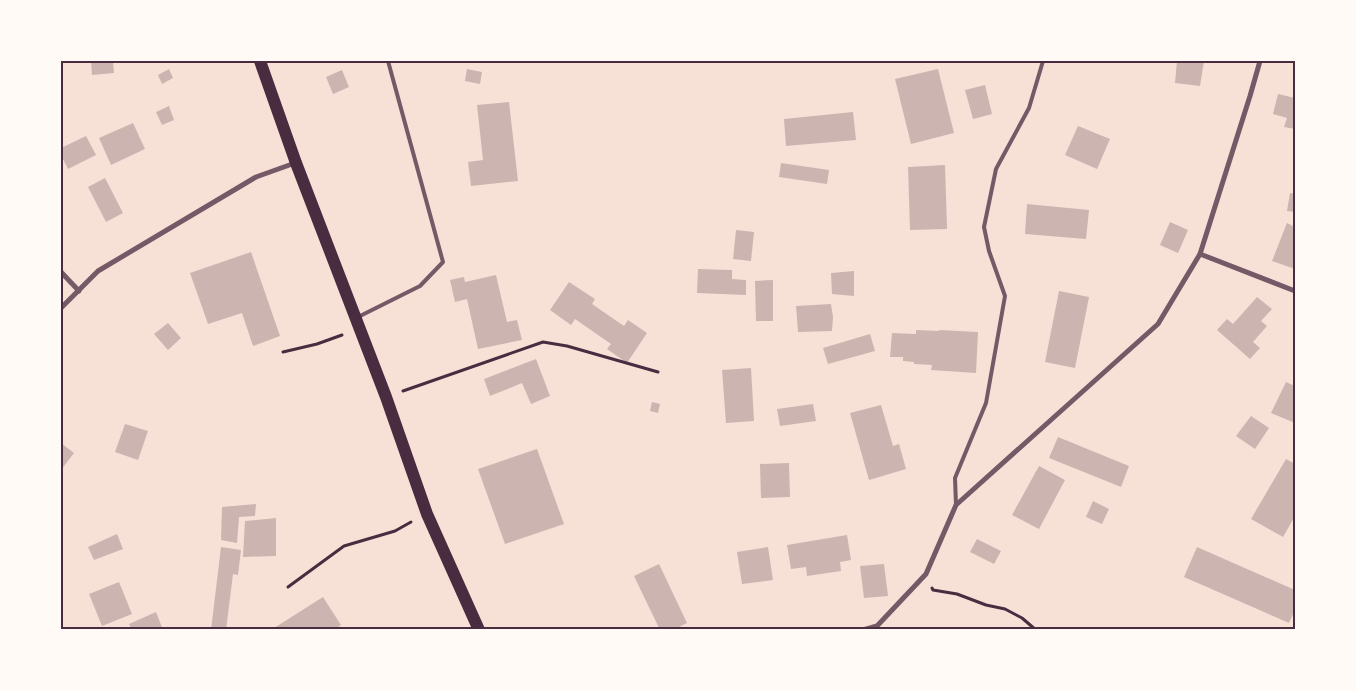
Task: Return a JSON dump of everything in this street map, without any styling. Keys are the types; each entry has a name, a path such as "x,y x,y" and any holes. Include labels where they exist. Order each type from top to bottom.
{"main road":[{"path":"260,61 296,163 386,397 427,514 479,630"}],"street":[{"path":"863,630 877,626 926,574 956,504 1158,324 1200,254 1260,61"},
{"path":"61,308 98,271 256,177 296,163"},
{"path":"1200,254 1295,292"},
{"path":"61,272 79,291"}],"lane":[{"path":"358,323 420,286 443,262 388,61"},
{"path":"956,504 955,478 986,403 1005,296 989,251 984,227 996,169 1029,108 1043,61"}],"path":[{"path":"283,352 317,344 358,323"},
{"path":"386,397 543,342 566,346 658,372"},
{"path":"288,587 344,546 395,531 427,514"},
{"path":"926,574 933,590 957,594 986,605 1005,608 1022,618 1036,630"}],"building":[{"path":"91,61 113,61 114,73 92,75"},
{"path":"1177,61 1204,61 1200,86 1175,83"},
{"path":"169,69 173,78 162,84 158,75"},
{"path":"467,69 482,72 480,84 465,81"},
{"path":"938,69 954,133 911,144 895,79"},
{"path":"342,70 349,87 333,94 326,77"},
{"path":"985,85 992,114 973,119 965,90"},
{"path":"1278,94 1295,98 1295,129 1284,127 1287,118 1273,114"},
{"path":"509,102 518,181 471,186 468,162 483,160 477,105"},
{"path":"169,106 174,120 162,125 156,112"},
{"path":"853,112 856,140 786,146 784,119"},
{"path":"133,123 145,149 111,165 99,138"},
{"path":"1078,126 1110,139 1097,169 1065,155"},
{"path":"86,136 96,155 68,169 61,155 61,148"},
{"path":"781,163 829,170 827,184 779,177"},
{"path":"945,165 947,229 910,230 908,167"},
{"path":"105,178 123,213 106,222 88,187"},
{"path":"1290,193 1295,194 1295,212 1287,211"},
{"path":"1027,204 1089,210 1086,239 1025,234"},
{"path":"1170,222 1188,230 1178,253 1160,245"},
{"path":"1287,223 1295,227 1295,269 1272,261"},
{"path":"736,230 754,232 751,261 733,259"},
{"path":"251,252 280,336 253,346 242,313 208,324 190,273"},
{"path":"698,269 732,270 732,279 746,280 746,295 697,293"},
{"path":"854,271 854,296 832,294 831,273"},
{"path":"496,275 507,322 517,320 522,340 478,349 467,299 455,302 450,280 464,277 465,282"},
{"path":"773,280 773,321 756,321 755,281"},
{"path":"569,282 595,299 592,304 624,326 628,320 647,333 627,363 607,349 611,344 575,319 571,325 550,310"},
{"path":"1059,291 1089,297 1075,368 1045,362"},
{"path":"1257,297 1272,309 1261,321 1267,326 1253,342 1260,348 1250,359 1217,330 1227,319 1233,324"},
{"path":"831,304 833,317 832,331 798,332 796,306"},
{"path":"168,323 181,338 168,350 154,334"},
{"path":"916,330 978,332 976,373 931,370 932,365 903,361 903,357 890,357 892,333 916,334"},
{"path":"870,334 875,351 828,364 823,348"},
{"path":"536,359 550,396 531,404 522,383 490,396 484,379"},
{"path":"751,368 754,421 726,423 722,370"},
{"path":"1286,382 1295,386 1295,423 1271,413"},
{"path":"652,402 660,404 658,413 650,411"},
{"path":"813,404 816,421 780,426 777,409"},
{"path":"881,405 893,446 899,444 906,469 869,480 850,413"},
{"path":"1251,416 1269,428 1255,449 1236,436"},
{"path":"125,424 148,431 138,460 115,452"},
{"path":"1058,437 1129,466 1121,487 1049,458"},
{"path":"61,443 74,453 61,470"},
{"path":"537,449 564,524 505,544 478,469"},
{"path":"1286,459 1295,464 1295,516 1283,537 1251,519"},
{"path":"789,463 790,497 761,498 760,464"},
{"path":"1039,466 1065,480 1039,529 1012,515"},
{"path":"1093,501 1109,509 1102,524 1086,517"},
{"path":"256,504 255,516 239,517 237,543 221,540 222,507"},
{"path":"276,518 276,556 243,557 245,521"},
{"path":"117,534 123,549 94,560 88,547"},
{"path":"847,535 851,560 840,562 841,571 807,576 806,567 791,569 787,545"},
{"path":"977,539 1001,551 994,564 970,552"},
{"path":"221,547 241,550 238,575 233,574 226,630 211,630"},
{"path":"768,547 773,580 742,584 737,552"},
{"path":"1197,547 1295,590 1295,610 1289,623 1184,577"},
{"path":"659,564 687,623 673,630 660,630 634,576"},
{"path":"884,564 888,596 864,598 860,566"},
{"path":"119,582 132,614 102,626 89,594"},
{"path":"323,597 341,625 334,630 271,630"},
{"path":"156,612 163,630 132,630 129,624"}]}
